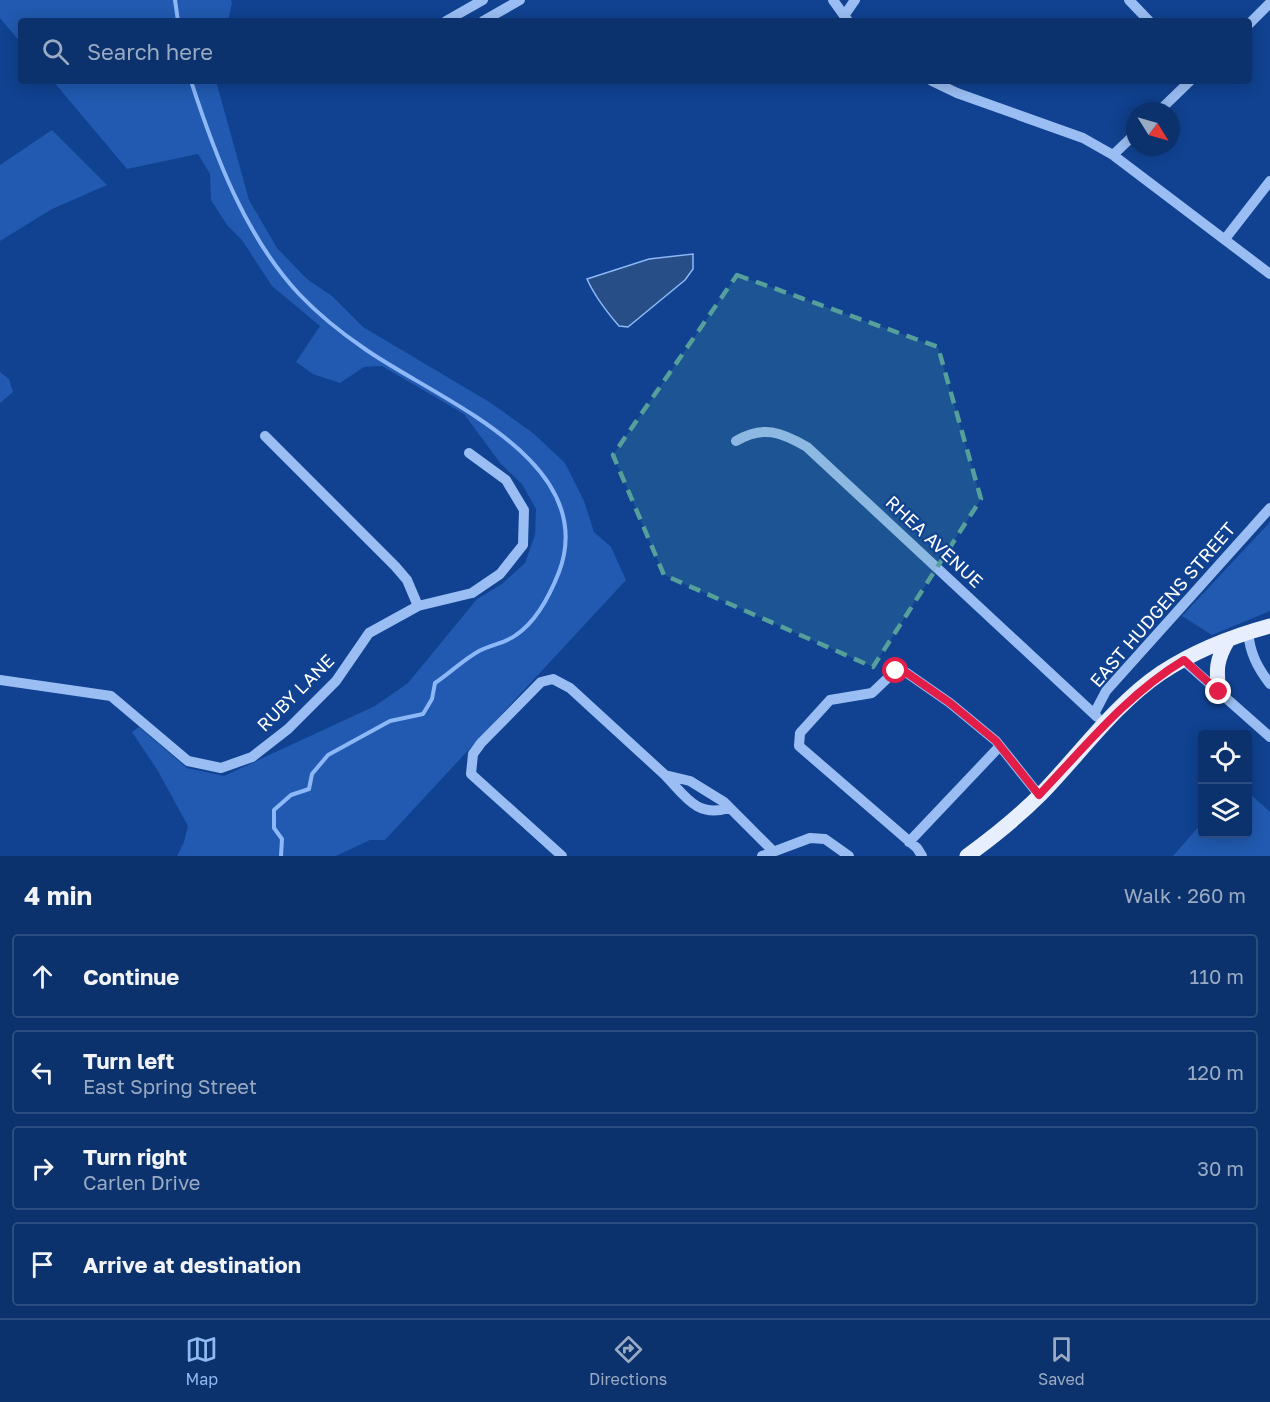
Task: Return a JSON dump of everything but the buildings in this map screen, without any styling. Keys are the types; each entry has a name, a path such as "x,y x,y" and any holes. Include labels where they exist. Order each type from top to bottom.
{"main road":[{"path":"967,856 994,836 1039,795 1099,719 1159,675 1184,660 1248,632 1270,626"},
{"path":"1219,692 1215,669 1218,657 1228,640"},
{"path":"987,856 994,836"}],"street":[{"path":"451,18 483,0"},
{"path":"488,18 520,0"},
{"path":"833,0 846,18 855,0"},
{"path":"1129,0 1146,18"},
{"path":"1252,21 1270,3"},
{"path":"938,84 957,93 1083,138 1113,155 1270,274"},
{"path":"1168,102 1187,84"},
{"path":"1113,155 1126,143"},
{"path":"1225,239 1270,181"},
{"name":"RHEA AVENUE","path":"736,441 752,432 771,431 807,447 1099,719"},
{"path":"265,436 395,566 407,580 418,606"},
{"name":"RUBY LANE","path":"0,680 111,696 188,761 220,768 252,757 288,729 336,681 369,633 418,606 472,593 500,574 523,545 524,510 506,480 469,453"},
{"name":"EAST HUDGENS STREET","path":"1099,719 1106,690 1270,508"},
{"path":"1248,632 1250,649 1257,666 1270,684"},
{"path":"1184,660 1270,737"},
{"path":"922,856 800,746 800,733 830,700 872,693 896,671 904,671 950,703 1000,746 1039,795"},
{"path":"562,856 471,774 473,754 481,743 541,682 553,679 561,682 701,810 716,812 729,808"},
{"path":"909,842 1000,746"},
{"path":"665,775 690,781 729,808 773,851"},
{"path":"762,856 810,838 825,838 849,856"}],"highlighted area":[{"path":"737,275 938,347 981,499 873,667 664,575 613,455"}],"shaded area":[{"path":"0,0 231,0 232,3 229,18 18,18 18,39 0,18"},
{"path":"56,84 217,84 249,200 277,248 307,279 332,296 363,327 491,403 533,433 565,463 584,501 594,532 611,547 626,580 385,840 370,840 336,856 177,856 188,826 158,771 132,732 139,727 187,768 224,776 375,706 408,683 477,599 502,584 525,563 535,535 536,509 522,484 501,464 464,414 382,366 364,367 340,383 313,374 296,362 320,326 272,286 242,240 227,225 211,200 210,174 198,154 127,169"},
{"path":"52,130 107,185 52,209 0,241 0,165"},
{"path":"693,254 693,269 685,280 628,327 619,326 597,298 587,279 649,259"},
{"path":"0,372 9,379 13,392 0,403"},
{"path":"1270,522 1270,611 1212,635 1182,616"},
{"path":"1252,796 1270,812 1270,856 1173,856 1198,828 1198,838 1252,838"}],"waterway":[{"path":"175,0 178,18"},
{"path":"192,84 221,166 247,221 280,271 299,294 322,316 365,349 469,412 504,437 535,465 556,497 566,532 559,572 542,607 524,629 512,638 473,655 435,683 432,699 423,714 390,721 328,755 312,774 309,789 291,795 274,810 274,828 282,839 281,856"}],"route":[{"path":"896,671 904,671 950,703 996,741 1039,795 1130,699 1159,675 1184,660 1219,692"}]}
